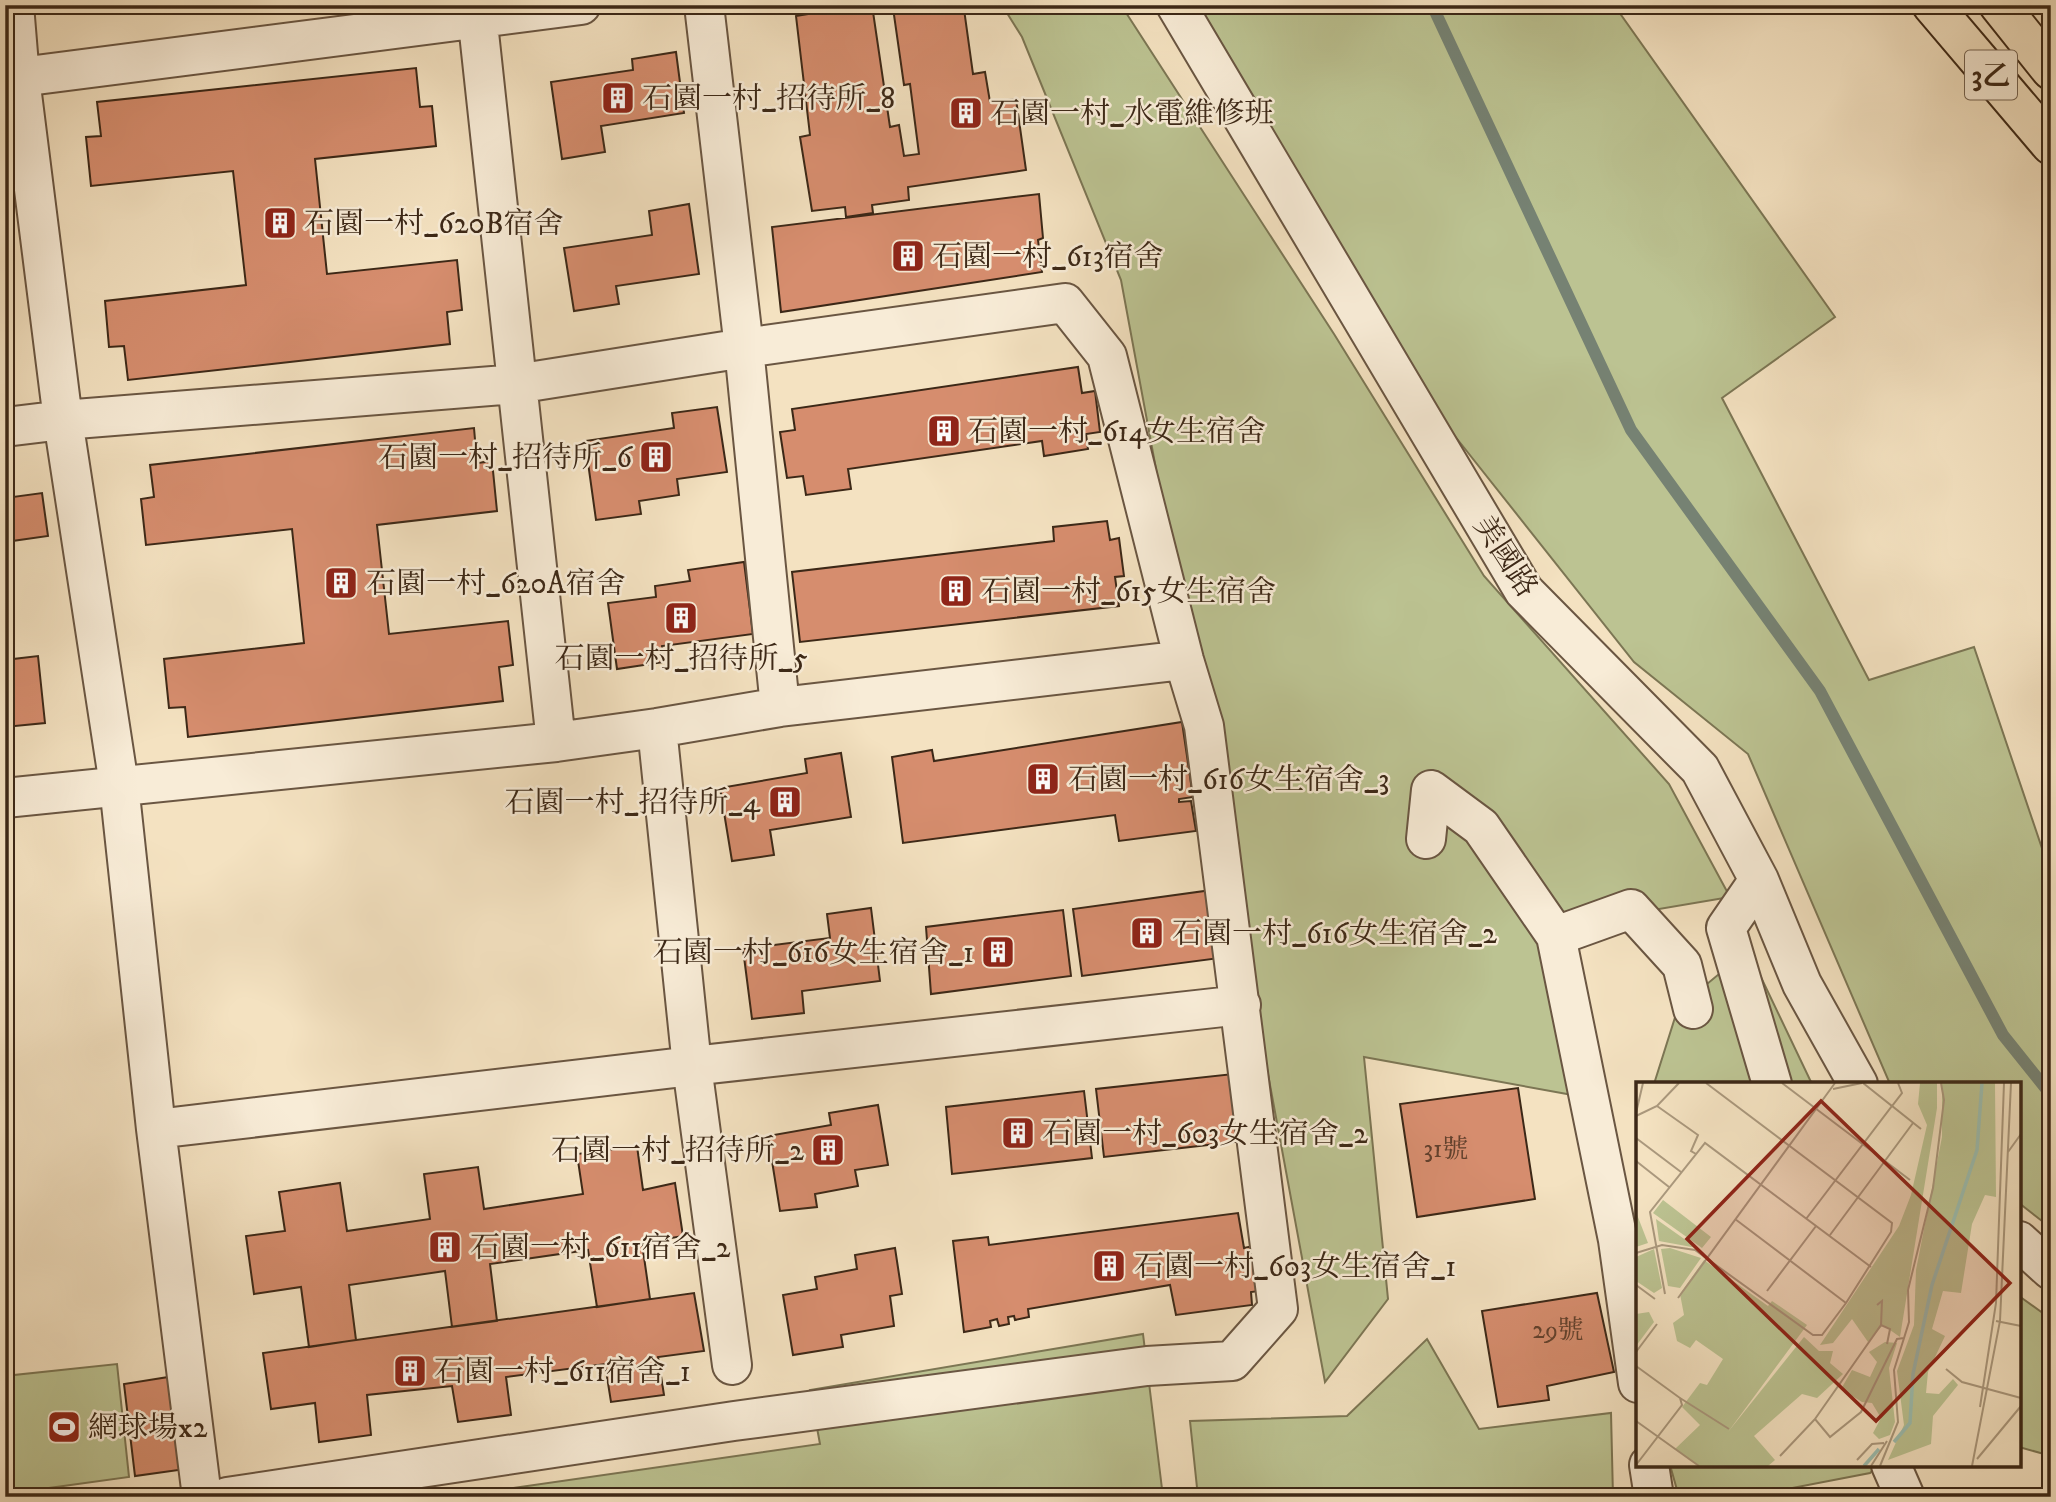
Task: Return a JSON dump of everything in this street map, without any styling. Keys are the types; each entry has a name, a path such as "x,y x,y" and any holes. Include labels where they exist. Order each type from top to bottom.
{"main road":[{"name":"3乙","path":"1932,5 2051,145"},
{"name":"3乙","path":"1999,5 2051,70"}],"street":[{"path":"14,5 13,79 119,785 156,1129 202,1497"},
{"path":"13,79 477,12 581,5"},
{"path":"704,5 744,348 780,707"},
{"name":"美國路","path":"1176,5 1524,591 1700,769 1759,880 1802,984 1857,1082"},
{"path":"477,12 556,742"},
{"path":"5,428 63,420 516,384 744,348 1065,303 1107,356 1184,660 1204,726 1278,1309 1233,1362 1147,1366 734,1421 227,1497"},
{"path":"5,798 556,742 657,729 780,707 1184,660"},
{"path":"657,729 692,1066 733,1365"},
{"path":"1426,839 1431,790 1481,827 1556,936 1618,1240 1636,1369"},
{"path":"1759,880 1726,928 1771,1082"},
{"path":"1556,936 1631,909 1682,965 1693,1009"},
{"path":"156,1129 1241,1005"},
{"path":"2021,1243 2051,1270"},
{"path":"1649,1467 1654,1497"},
{"path":"1892,1467 1905,1497"}],"green space":[{"path":"1002,5 1121,5 1334,334 1484,576 1669,784 1730,897 1570,924 1578,1096 1364,1057 1388,1299 1325,1382 1121,280 1022,37"},
{"path":"1178,5 1614,5 1835,317 1722,398 1869,680 1974,647 2051,875 2051,1228 2021,1205 2021,1082 1889,1082 1748,754 1634,662 1454,435"},
{"path":"1748,950 1811,1082 1655,1082 1678,1008"},
{"path":"2021,1297 2051,1319 2051,1456 2021,1448"},
{"path":"1143,1334 1163,1497 451,1497 820,1444 810,1390"},
{"path":"1427,1339 1479,1429 1611,1413 1613,1497 1198,1497 1190,1421 1347,1416"},
{"name":"網球場x2","path":"117,1364 129,1477 5,1494 5,1376"},
{"path":"1671,1467 1877,1467 1870,1473 1746,1497 1679,1497"}],"building":[{"name":"石園一村_水電維修班","path":"826,5 872,5 890,127 899,125 904,156 919,154 910,84 904,85 893,8 940,5 941,12 964,9 973,74 985,72 990,102 1016,99 1026,170 908,187 909,200 872,205 873,213 846,217 845,207 812,211 800,137 810,135 796,16 827,11"},
{"name":"石園一村_招待所_8","path":"676,52 684,113 601,126 605,152 562,159 551,82 633,70 632,59"},
{"name":"石園一村_620B宿舍","path":"416,68 420,107 432,106 436,146 315,159 327,274 457,260 462,310 447,312 450,344 128,380 124,346 109,347 105,301 246,285 233,171 91,186 86,137 101,136 97,102"},
{"name":"石園一村_613宿舍","path":"1039,194 1043,238 1038,240 1042,272 781,312 772,227"},
{"path":"689,204 699,274 616,286 619,304 574,311 564,248 652,235 649,211"},
{"name":"石園一村_614女生宿舍","path":"1078,367 1082,393 1095,391 1100,432 1086,434 1088,449 1044,456 1042,441 848,469 851,489 806,495 803,476 787,478 780,432 795,430 792,409"},
{"name":"石園一村_招待所_6","path":"717,407 727,472 677,479 679,495 639,501 641,514 596,520 585,441 674,428 672,413"},
{"name":"石園一村_620A宿舍","path":"474,428 477,463 492,461 497,511 377,525 389,634 508,621 513,665 499,667 503,701 188,737 185,707 169,708 164,659 304,643 292,529 146,545 141,499 154,497 150,465"},
{"path":"42,493 48,536 5,542 5,498"},
{"name":"石園一村_615女生宿舍","path":"1107,521 1110,540 1119,538 1124,576 1115,577 1119,606 800,642 792,572 1054,541 1053,527"},
{"name":"石園一村_招待所_5","path":"744,562 753,634 662,646 664,662 617,669 608,603 656,597 655,586 690,581 688,570"},
{"path":"38,656 45,723 5,727 5,660"},
{"name":"石園一村_616女生宿舍_3","path":"1182,722 1193,797 1179,799 1179,802 1191,801 1196,831 1119,841 1115,815 903,843 892,757 932,750 934,761"},
{"name":"石園一村_招待所_4","path":"841,753 851,817 770,830 774,855 732,861 720,788 807,773 805,759"},
{"name":"石園一村_616女生宿舍_2","path":"1212,890 1220,958 1082,976 1073,909"},
{"path":"871,908 880,981 802,991 804,1013 752,1019 743,949 830,938 827,914"},
{"name":"石園一村_616女生宿舍_1","path":"1063,910 1071,976 931,994 926,927"},
{"path":"1233,1074 1242,1141 1104,1157 1096,1089"},
{"path":"1518,1088 1535,1199 1417,1217 1400,1104"},
{"name":"石園一村_603女生宿舍_2","path":"1084,1091 1092,1158 952,1174 946,1107"},
{"name":"石園一村_招待所_2","path":"878,1105 888,1165 855,1170 858,1186 815,1194 817,1207 780,1211 768,1136 831,1125 829,1113"},
{"name":"石園一村_611宿舍_2","path":"637,1146 643,1190 675,1183 683,1236 642,1243 650,1299 597,1307 588,1250 490,1264 497,1321 452,1327 445,1271 349,1285 356,1340 309,1347 301,1287 254,1294 246,1236 285,1231 279,1192 340,1183 347,1231 430,1219 424,1174 478,1167 484,1209 583,1194 577,1154"},
{"name":"石園一村_603女生宿舍_1","path":"1238,1213 1244,1248 1258,1245 1266,1290 1251,1292 1252,1305 1176,1315 1170,1285 1028,1309 1029,1317 1015,1320 1014,1316 1008,1317 1009,1324 999,1326 997,1319 990,1321 991,1327 964,1332 953,1241 988,1237 989,1245"},
{"path":"895,1248 902,1294 890,1296 894,1326 841,1335 843,1347 793,1355 783,1295 817,1289 815,1277 857,1269 855,1255"},
{"name":"石園一村_611宿舍_1","path":"694,1293 704,1351 658,1357 664,1395 611,1402 605,1364 506,1377 511,1415 458,1422 452,1386 367,1395 371,1435 319,1442 315,1403 271,1409 263,1353"},
{"path":"1597,1293 1614,1372 1547,1386 1549,1400 1498,1407 1482,1311"},
{"path":"181,1375 193,1468 135,1476 124,1384"}],"waterway":[{"path":"1432,5 1631,430 1820,691 2003,1035 2051,1095"}],"place":[{"name":"石園一村_招待所_8","path":"618,98"},
{"name":"石園一村_水電維修班","path":"966,113"},
{"name":"石園一村_620B宿舍","path":"280,223"},
{"name":"石園一村_613宿舍","path":"908,256"},
{"name":"石園一村_614女生宿舍","path":"944,431"},
{"name":"石園一村_招待所_6","path":"656,457"},
{"name":"石園一村_620A宿舍","path":"341,583"},
{"name":"石園一村_615女生宿舍","path":"956,591"},
{"name":"石園一村_招待所_5","path":"681,618"},
{"name":"石園一村_616女生宿舍_3","path":"1043,779"},
{"name":"石園一村_招待所_4","path":"785,802"},
{"name":"石園一村_616女生宿舍_2","path":"1147,933"},
{"name":"石園一村_616女生宿舍_1","path":"998,952"},
{"name":"石園一村_603女生宿舍_2","path":"1018,1133"},
{"name":"石園一村_招待所_2","path":"828,1150"},
{"name":"石園一村_611宿舍_2","path":"445,1247"},
{"name":"石園一村_603女生宿舍_1","path":"1109,1266"},
{"name":"石園一村_611宿舍_1","path":"410,1371"},
{"name":"網球場x2","path":"64,1427"}]}
